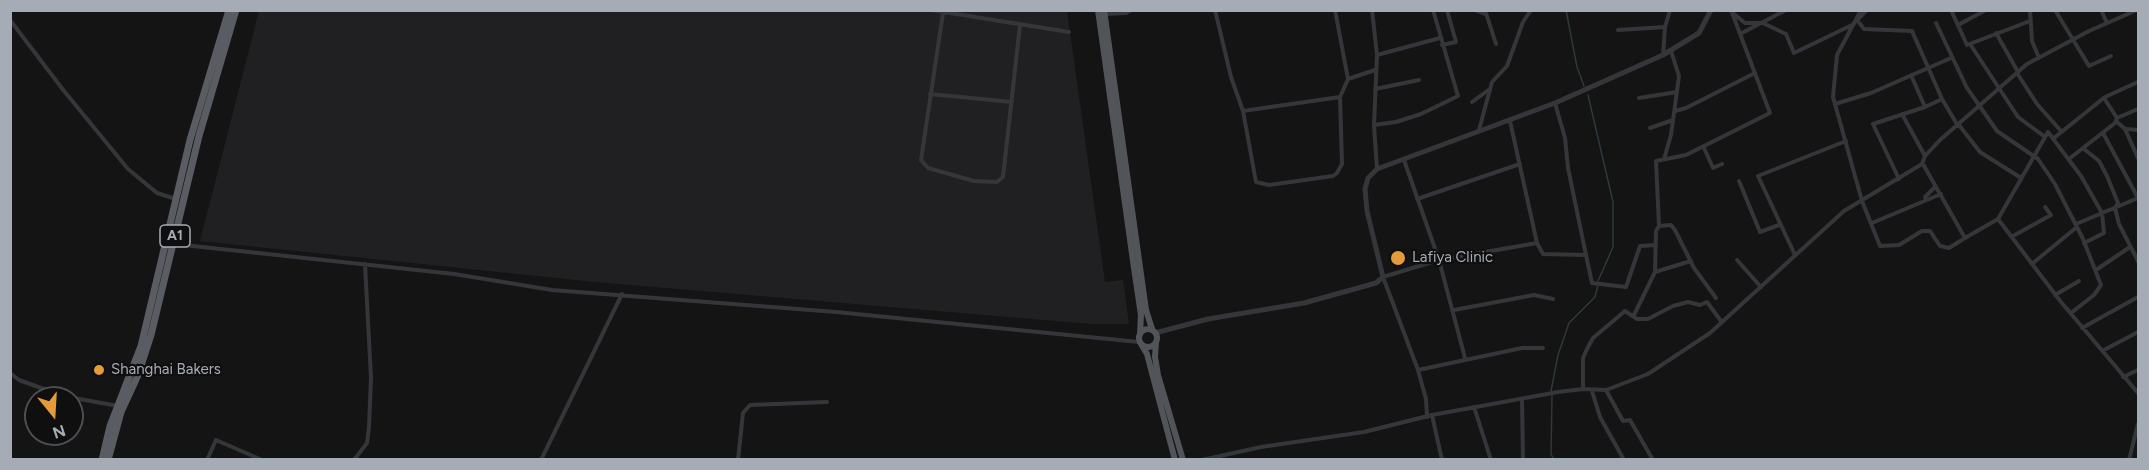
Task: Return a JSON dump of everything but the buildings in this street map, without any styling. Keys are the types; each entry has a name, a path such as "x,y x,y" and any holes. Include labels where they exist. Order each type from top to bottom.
{"highway":[{"name":"A1","path":"102,459 118,406 141,346 176,198 230,10"},
{"name":"A1","path":"108,459 118,422 151,335 199,136 236,10"}],"main road":[{"path":"1098,10 1140,315 1140,343 1147,354 1175,459"},
{"path":"1104,12 1146,310 1154,331 1158,375 1183,459"},
{"path":"1140,334 1146,328 1154,331"},
{"path":"1140,343 1148,347 1156,342"}],"street":[{"path":"931,10 1069,32"},
{"path":"1104,12 1126,14 1131,10"},
{"path":"1215,10 1231,78 1243,111 1256,182 1266,185 1333,176 1342,164 1340,97 1348,79 1335,10"},
{"path":"1372,10 1377,55 1374,125 1377,169"},
{"path":"1374,125 1396,122 1420,114 1458,96 1433,10"},
{"path":"1442,45 1456,42 1448,10"},
{"path":"1475,10 1485,13 1496,44"},
{"path":"1663,55 1665,27 1670,10"},
{"path":"1442,459 1418,370 1383,277 1365,198 1366,182 1377,169 1510,121 1663,55 1699,33 1711,10"},
{"path":"1732,10 1745,23 1763,23 1786,34 1794,53 1856,22 1867,10"},
{"path":"1634,315 1655,272 1659,226 1656,161 1686,155 1704,148 1770,113 1732,10"},
{"path":"1740,34 1786,10"},
{"path":"1861,10 1837,55 1833,81 1835,104 1862,201 1880,246 1883,248 1899,245 1922,231 1930,231 1940,246 1949,248 1998,219 2048,132 2069,159 2102,213 2104,233 2084,243"},
{"path":"1951,10 1967,45 1970,44 2018,117 2044,137"},
{"path":"1958,25 1986,10"},
{"path":"2030,10 2032,41 2039,58"},
{"path":"2055,10 2089,66 2111,56"},
{"path":"2101,10 2107,22"},
{"path":"1202,459 1261,447 1364,432 1474,407 1583,389 1606,390 1636,379 1662,366 1710,333 1844,211 1922,164 1925,156 2018,73 2039,58 2072,40 2137,10"},
{"path":"1479,131 1492,82 1507,66 1528,12"},
{"path":"943,13 922,163 927,168 974,181 996,182 1002,178 1020,25"},
{"path":"10,20 128,169 157,193 176,198"},
{"path":"1970,44 2030,21"},
{"path":"1856,22 1864,29 1912,31 1942,99 1959,125 1980,152 2021,178"},
{"path":"1936,23 1951,58 1980,106 1998,131 2034,156 2055,184 2084,243 2101,285 2094,295 2071,313"},
{"path":"1618,30 1665,27"},
{"path":"1996,33 2037,105 2061,132"},
{"path":"1377,55 1440,38"},
{"path":"1664,159 1675,111 1679,76 1671,51"},
{"path":"1835,104 1870,93 1951,58"},
{"path":"1348,79 1376,69"},
{"path":"1675,111 1686,108 1755,74"},
{"path":"1911,75 1925,107"},
{"path":"1375,89 1419,80"},
{"path":"2054,138 2104,98 2139,82"},
{"path":"1472,102 1490,89"},
{"path":"1639,98 1677,92"},
{"path":"930,94 1012,102"},
{"path":"1243,111 1340,97"},
{"path":"2104,98 2125,129 2139,158"},
{"path":"1899,179 1873,124 1942,99"},
{"path":"1555,103 1565,138 1568,168 1592,283 1626,287 1640,246 1656,245"},
{"path":"2069,159 2085,149 2117,119 2139,109"},
{"path":"1902,114 1925,156"},
{"path":"1650,129 1673,120"},
{"path":"1510,121 1537,243 1543,254 1586,255"},
{"path":"2125,129 2139,130"},
{"path":"2033,263 2076,226 2138,199 2103,133"},
{"path":"1795,255 1758,176 1846,141"},
{"path":"1704,148 1713,168 1722,164"},
{"path":"2085,149 2099,161 2107,176 2118,202 2115,208 2130,246 2139,261"},
{"path":"1404,160 1439,260 1465,358"},
{"path":"1417,199 1520,164"},
{"path":"1922,164 1965,238"},
{"path":"1738,181 1760,232 1779,225"},
{"path":"1922,200 1935,187"},
{"path":"1872,223 1922,200 1941,194"},
{"path":"2013,236 2051,215 2045,207"},
{"path":"1998,219 2013,236 2055,295 2139,393"},
{"path":"1659,226 1671,225 1691,261 1716,298"},
{"path":"1154,331 1304,303 1376,283 1383,277 1439,260 1537,243"},
{"path":"174,244 364,264 552,290 622,294 1140,343"},
{"path":"2096,270 2130,246"},
{"path":"1737,260 1761,287"},
{"path":"1655,272 1691,261"},
{"path":"354,459 367,443 369,427 370,378 364,264"},
{"path":"2055,295 2079,281"},
{"path":"541,459 545,446 571,401 622,294"},
{"path":"1454,310 1534,295 1553,299"},
{"path":"2082,328 2139,297"},
{"path":"1583,389 1583,358 1593,338 1625,311 1637,319 1648,320 1673,306 1688,302 1700,305 1707,302 1721,321"},
{"path":"2102,351 2139,332"},
{"path":"1418,370 1465,358 1522,348 1543,348"},
{"path":"2123,377 2139,370"},
{"path":"10,373 19,381 41,388 74,398 118,406"},
{"path":"1606,390 1623,421 1630,420 1653,459"},
{"path":"1592,391 1600,417 1624,459"},
{"path":"1522,400 1523,459"},
{"path":"738,459 743,413 750,405 827,402"},
{"path":"1474,407 1491,459"},
{"path":"2129,459 2139,424"},
{"path":"207,459 216,440 262,459"}],"shaded area":[{"path":"259,11 1067,11 1105,282 1123,280 1129,324 1091,324 595,282 200,241"}],"waterway":[{"path":"1566,10 1577,67 1584,86"},
{"path":"1588,95 1613,202 1613,247 1598,281"},
{"path":"1551,391 1558,355 1569,323 1595,297 1598,285"},
{"path":"1552,396 1551,454 1554,460"}],"place":[{"name":"Lafiya Clinic","path":"1398,258"},
{"name":"Shanghai Bakers","path":"99,370"}]}
